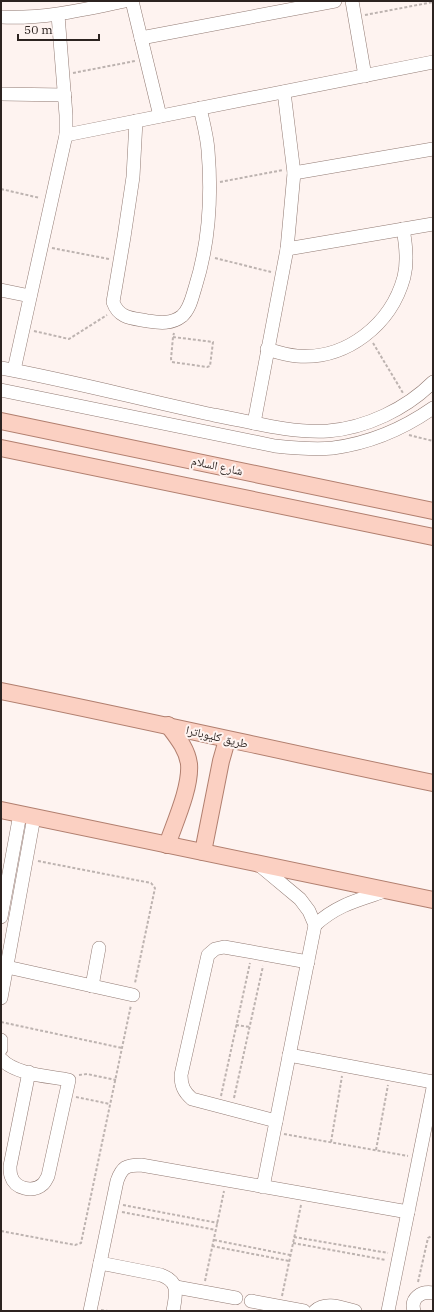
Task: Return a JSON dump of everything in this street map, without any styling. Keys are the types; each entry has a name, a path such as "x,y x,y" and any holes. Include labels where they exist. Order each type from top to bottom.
{"main road":[{"name":"شارع السلام","path":"1,421 433,511"},
{"path":"1,448 433,537"},
{"name":"طريق كليوباترا","path":"1,690 168,725 227,740 433,783"},
{"path":"167,845 187,786 189,773 189,763 182,744 168,725"},
{"path":"203,852 221,761 227,740"},
{"path":"1,810 433,900"}],"street":[{"path":"1,16 29,17 58,15 125,1"},
{"path":"132,1 160,116"},
{"path":"141,38 335,1"},
{"path":"352,1 365,76"},
{"path":"58,15 65,94 66,135 23,328 7,369 254,423 303,431 329,431 355,426 380,418 408,402 425,390 433,382"},
{"path":"66,135 433,62"},
{"path":"254,423 287,249 294,170 284,92"},
{"path":"1,94 65,94"},
{"path":"136,121 133,177 113,302 116,309 127,317 154,322 168,322 175,320 187,310 200,271 208,231 210,184 208,149 200,108"},
{"path":"294,170 433,149"},
{"path":"287,249 433,224"},
{"path":"267,349 282,354 314,356 345,348 368,333 383,319 399,292 404,276 406,260 406,245 403,229"},
{"path":"1,290 30,296"},
{"path":"1,390 275,446 304,449 333,448 361,442 392,432 431,412"},
{"path":"156,422 160,403"},
{"path":"1,998 26,859 27,816"},
{"path":"1,917 3,896 27,816"},
{"path":"258,863 300,900 309,912 315,925 263,1187"},
{"path":"315,925 339,907 388,890"},
{"path":"3,896 19,900"},
{"path":"275,1126 232,1109 192,1099 185,1093 181,1085 181,1076 208,955 215,949 224,947 308,962"},
{"path":"92,986 99,948"},
{"path":"7,967 133,995"},
{"path":"1,1040 1,1049"},
{"path":"289,1056 390,1073 433,1082"},
{"path":"1,1059 12,1067 69,1080 48,1176 43,1184 34,1189 25,1189 16,1184 11,1176 10,1166 29,1072"},
{"path":"388,1311 433,1088"},
{"path":"90,1311 117,1181 121,1171 130,1165 141,1165 408,1212"},
{"path":"100,1263 161,1274 167,1277 173,1281 176,1287 172,1311"},
{"path":"176,1287 236,1298"},
{"path":"414,1307 416,1297 427,1292 433,1293"},
{"path":"251,1301 304,1311"},
{"path":"315,1311 318,1308 325,1306 355,1311"}],"path":[{"path":"355,17 433,2"},
{"path":"63,75 146,58"},
{"path":"210,184 294,170"},
{"path":"1,189 51,200"},
{"path":"41,246 120,261"},
{"path":"203,256 282,274"},
{"path":"23,328 69,339 116,309"},
{"path":"173,337 213,342 210,366 207,367 172,362 171,359 173,337 175,320"},
{"path":"368,333 408,402"},
{"path":"392,432 433,441"},
{"path":"1,1231 75,1245 81,1243 155,888 151,883 26,859"},
{"path":"218,1106 252,952"},
{"path":"232,1109 266,955"},
{"path":"1,1022 122,1048"},
{"path":"236,1025 250,1027"},
{"path":"331,1142 344,1065"},
{"path":"376,1150 390,1073"},
{"path":"69,1080 87,1074 116,1080"},
{"path":"66,1095 110,1104"},
{"path":"275,1126 331,1142 419,1158"},
{"path":"202,1292 227,1180"},
{"path":"433,1186 433,1195"},
{"path":"280,1307 303,1194"},
{"path":"111,1206 218,1223"},
{"path":"111,1206 216,1230"},
{"path":"414,1307 428,1238 433,1235"},
{"path":"294,1237 399,1259"},
{"path":"214,1240 290,1255"},
{"path":"293,1244 399,1259"},
{"path":"212,1246 289,1261"}]}
